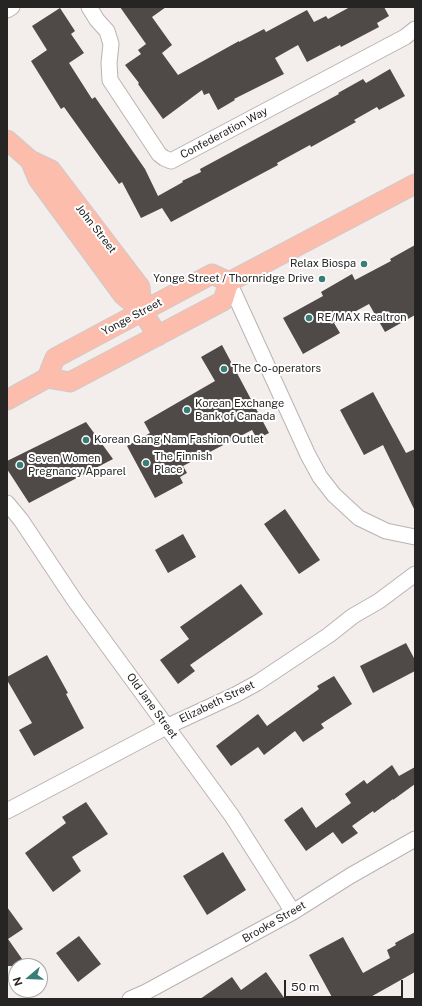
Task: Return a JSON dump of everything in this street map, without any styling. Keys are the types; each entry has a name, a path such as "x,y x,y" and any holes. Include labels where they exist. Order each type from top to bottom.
{"main road":[{"name":"John Street","path":"7,140 30,160 51,170 140,287 142,311 158,336"},
{"path":"7,400 47,378 70,382 158,336 223,301 229,282 415,184"},
{"name":"Yonge Street","path":"47,378 55,358 212,274 229,282"}],"street":[{"path":"7,10 12,7"},
{"name":"Confederation Way","path":"90,7 97,20 106,31 111,44 109,62 110,80 159,154 171,161 405,37 415,29"},
{"path":"229,282 308,455 320,477 334,495 359,518 386,531 415,537"},
{"name":"Old Jane Street","path":"7,503 21,520 75,601 232,816 294,912"},
{"name":"Elizabeth Street","path":"7,811 166,727 236,695 257,683 329,635 353,616 379,601 415,574"},
{"name":"Brooke Street","path":"130,999 153,989 294,912 350,876 415,839"}],"building":[{"path":"120,7 166,7 152,17 172,45 162,53 178,75 239,41 264,29 266,32 307,10 314,22 326,16 328,19 350,7 384,7 389,16 377,23 379,27 341,47 340,45 307,62 298,45 275,58 284,74 234,99 235,100 218,110 209,93 204,95 202,90 163,119 125,65 141,54 138,50 146,44"},
{"path":"60,8 75,31 71,34 84,53 69,63 92,99 95,97 145,169 158,196 183,182 182,181 201,172 200,169 339,94 338,93 363,79 366,83 390,69 405,96 379,110 377,107 354,120 356,122 311,147 310,145 277,163 278,165 171,222 162,208 141,218 122,182 119,184 64,107 61,109 31,61 47,50 32,26"},
{"path":"415,245 415,315 385,332 369,304 334,323 340,333 303,354 283,318 323,296 321,292 352,274 355,280 391,261 390,259"},
{"path":"222,345 269,433 257,439 252,430 183,466 187,473 180,477 183,483 155,498 127,446 150,433 144,422 215,381 201,357"},
{"path":"373,392 406,453 415,449 415,511 383,445 364,455 340,410"},
{"path":"86,422 113,459 29,503 7,469 7,461"},
{"path":"285,509 320,560 299,574 264,524"},
{"path":"183,534 196,557 168,573 155,550"},
{"path":"241,584 263,614 190,665 195,671 178,684 160,660 189,639 180,627"},
{"path":"406,643 415,660 415,671 373,693 360,666"},
{"path":"47,655 68,693 66,694 84,728 34,756 19,730 32,723 7,680 7,677"},
{"path":"334,676 352,704 321,724 324,728 303,742 295,731 264,755 258,747 231,766 216,746 258,714 267,726 319,689 317,686"},
{"path":"392,765 399,776 415,767 415,784 374,813 373,811 352,826 358,833 342,844 333,832 306,851 284,820 302,807 316,828 351,803 345,794 364,780 367,784"},
{"path":"86,802 108,834 72,857 81,871 53,892 25,853 66,823 62,817"},
{"path":"223,852 246,890 207,915 183,876"},
{"path":"7,907 23,929 8,939 21,958 8,958 7,966"},
{"path":"415,932 415,972 367,999 333,999 309,955 343,937 363,973 390,958 387,950 396,945 395,943"},
{"path":"79,936 101,964 78,982 56,953"},
{"path":"266,972 285,999 200,999 232,977 241,990"}],"place":[{"name":"Relax Biospa","path":"364,264"},
{"name":"Yonge Street / Thornridge Drive","path":"322,279"},
{"name":"RE/MAX Realtron","path":"309,318"},
{"name":"The Co-operators","path":"224,369"},
{"name":"Korean Exchange Bank of Canada","path":"187,410"},
{"name":"Korean Gang Nam Fashion Outlet","path":"86,440"},
{"name":"The Finnish Place","path":"146,463"},
{"name":"Seven Women Pregnancy Apparel","path":"20,465"}]}
